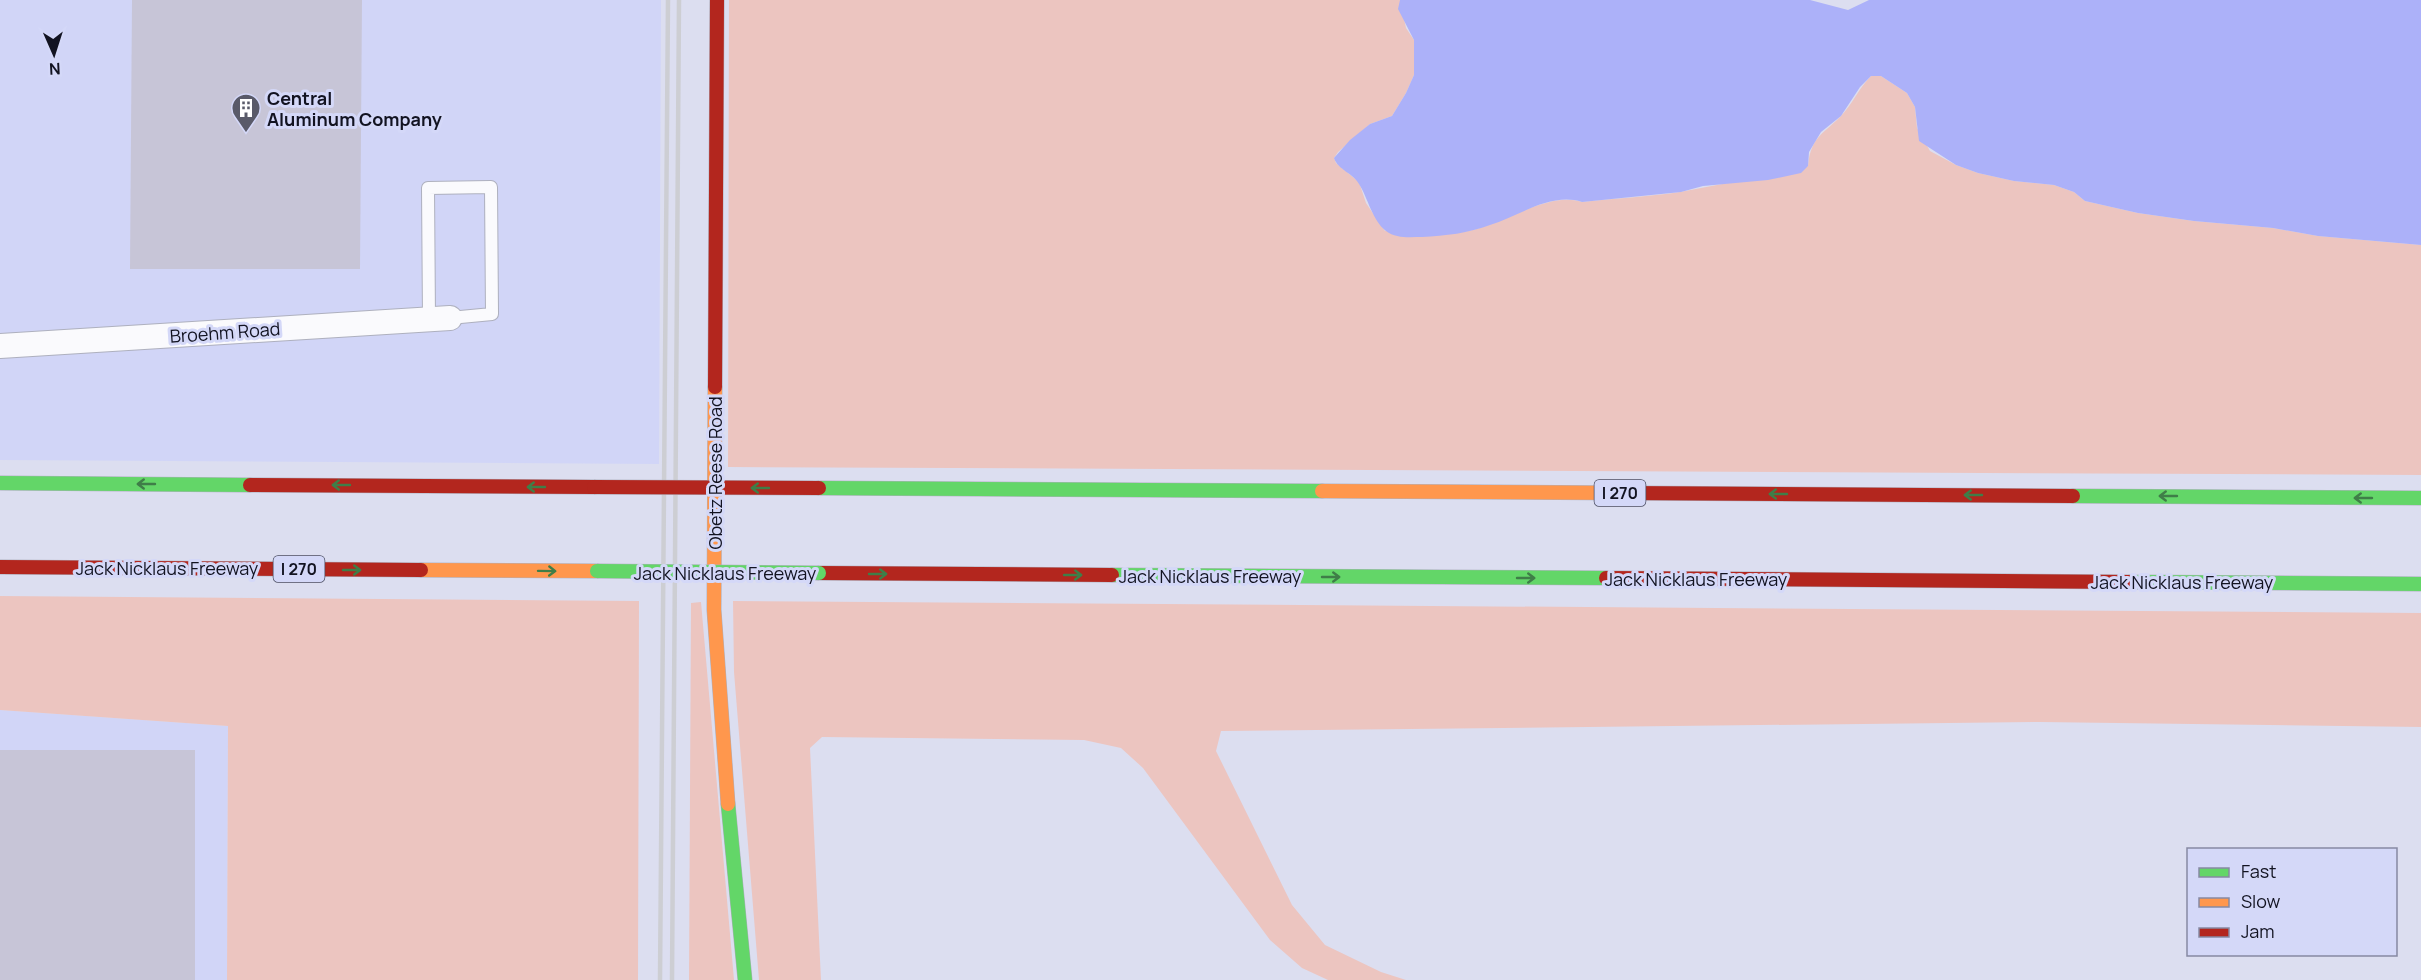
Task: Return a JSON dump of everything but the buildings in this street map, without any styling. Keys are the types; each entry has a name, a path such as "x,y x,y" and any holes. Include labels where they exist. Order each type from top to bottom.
{"main road":[{"name":"Obetz Reese Road","path":"717,0 714,610 724,764 745,980"},
{"name":"I 270","path":"0,483 2421,498"},
{"name":"Jack Nicklaus Freeway","path":"0,567 2421,584"}],"street":[{"name":"Broehm Road","path":"0,346 439,319"}],"lane":[{"path":"492,187 492,314 439,319 428,188 492,187"}],"shaded area":[{"path":"0,0 661,0 659,464 0,460"},
{"path":"729,0 1400,0 1406,28 1414,40 1414,75 1392,116 1370,124 1334,158 1336,163 1359,182 1366,203 1385,231 1438,233 1468,231 1540,204 1555,201 1582,202 1668,194 1808,166 1809,156 1818,137 1844,112 1871,76 1881,76 1907,93 1915,107 1917,128 1930,151 1956,165 1978,173 2014,181 2054,185 2074,192 2085,201 2138,213 2273,228 2318,236 2421,245 2421,475 728,467"},
{"path":"0,596 639,601 638,980 227,980 228,726 0,710"},
{"path":"733,601 2421,613 2421,727 2040,722 1221,731 1216,751 1292,905 1325,945 1381,972 1406,980 1328,980 1302,968 1270,940 1143,768 1121,748 1084,740 822,737 810,748 821,980 759,980 734,672"},
{"path":"701,602 734,980 689,980 691,603"},
{"path":"0,710 228,726 227,980 0,980"}],"water":[{"path":"1400,0 1810,0 1848,10 1869,0 2421,0 2421,245 2318,236 2273,228 2138,213 2085,201 2074,192 2054,185 2014,181 1978,173 1956,165 1919,141 1915,107 1907,93 1881,76 1871,76 1860,87 1841,116 1821,132 1809,152 1808,166 1801,173 1768,180 1703,186 1681,192 1582,202 1559,200 1535,206 1482,228 1448,235 1408,237 1390,234 1374,215 1359,184 1339,166 1334,158 1350,140 1370,124 1392,116 1414,75 1414,40 1398,9"}],"railway":[{"path":"660,980 668,0"},
{"path":"672,980 679,0"}],"traffic: fast":[{"path":"0,483 250,485"},
{"path":"819,488 1322,491"},
{"path":"2073,496 2421,498"},
{"path":"597,571 819,573"},
{"path":"1112,575 1606,578"},
{"path":"2130,582 2421,584"},
{"path":"728,804 745,980"}],"traffic: slow":[{"path":"715,387 714,610 728,804"},
{"path":"1322,491 1624,493"},
{"path":"421,570 597,571"}],"traffic: jam":[{"path":"715,387 717,0"},
{"path":"250,485 594,487"},
{"path":"594,487 819,488"},
{"path":"1624,493 2073,496"},
{"path":"0,567 421,570"},
{"path":"819,573 1112,575"},
{"path":"1606,578 2130,582"}],"place":[{"name":"Central Aluminum Company","path":"246,134"}]}
